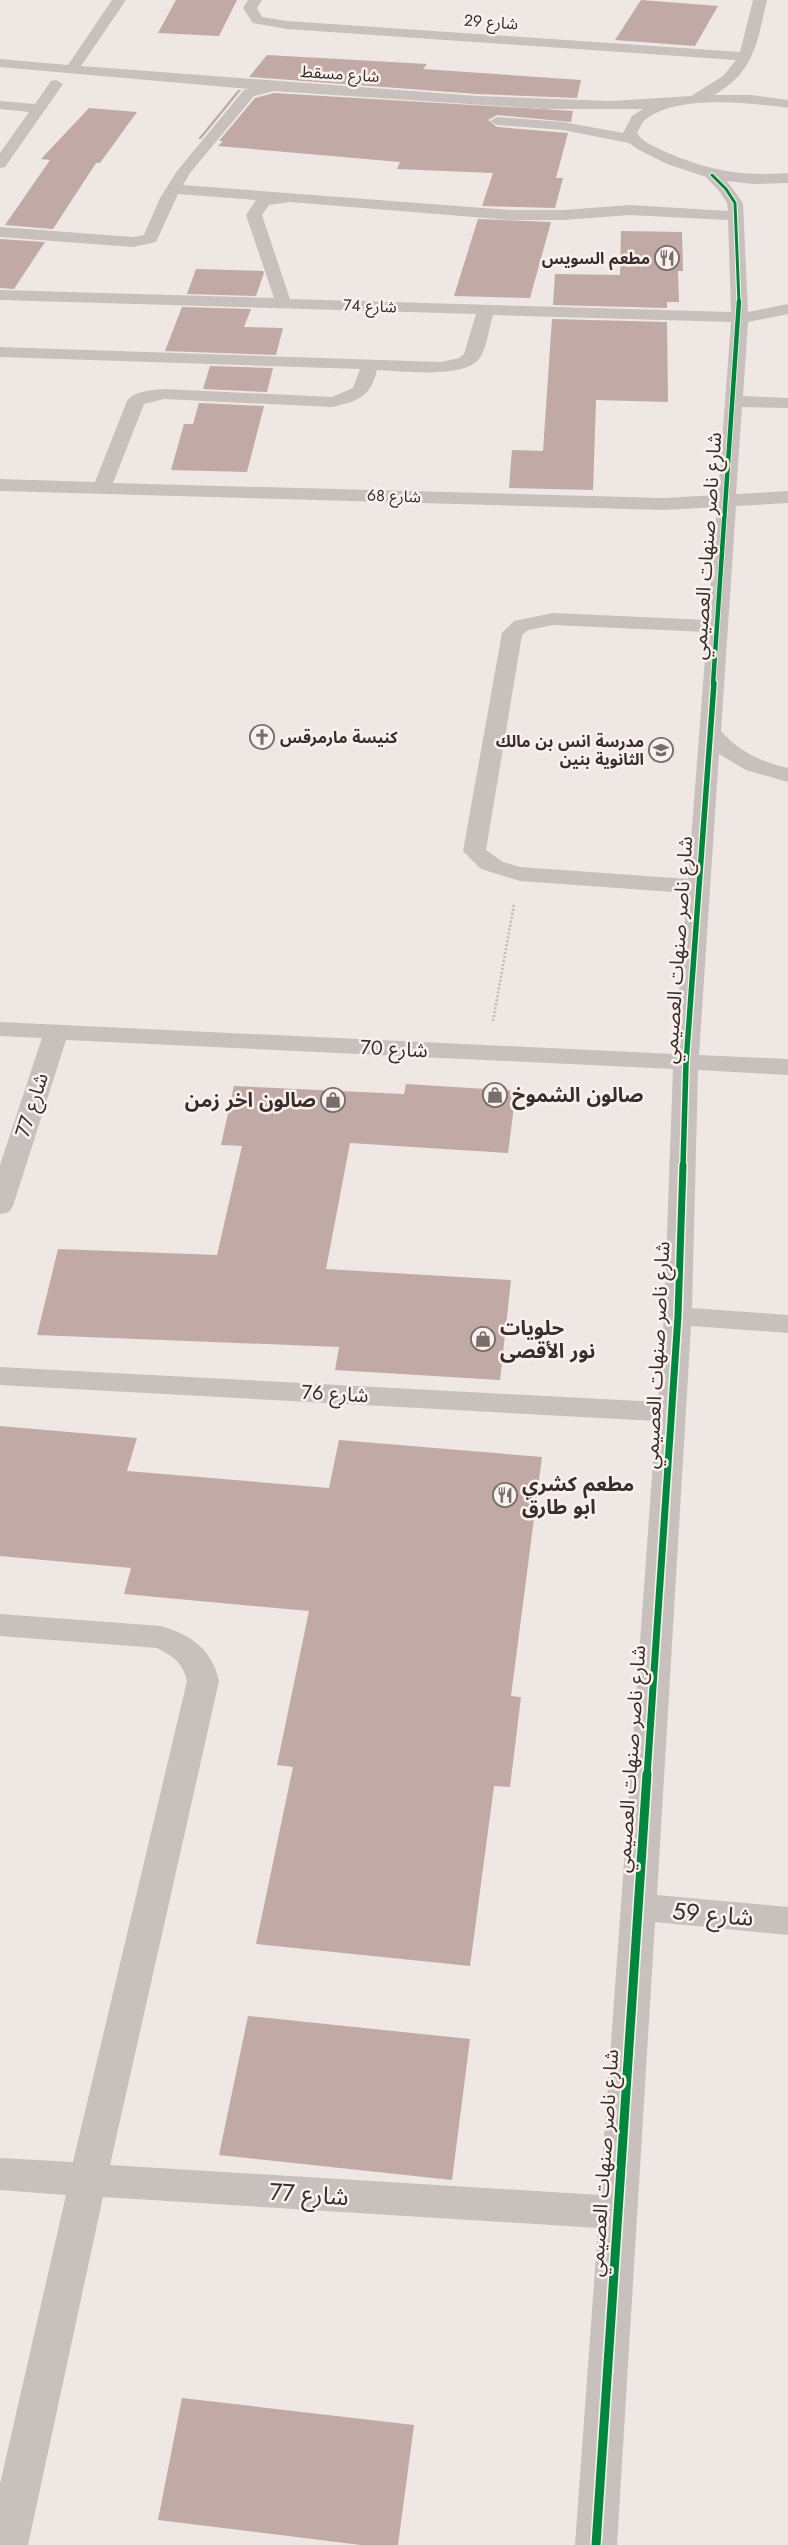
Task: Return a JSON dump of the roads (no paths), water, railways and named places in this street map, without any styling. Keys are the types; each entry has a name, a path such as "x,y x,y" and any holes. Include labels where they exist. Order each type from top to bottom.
{"street":[{"path":"72,70 119,0"},
{"name":"شارع 29","path":"255,0 250,8 258,20 287,25 748,63"},
{"path":"684,102 727,80 748,63 760,0"},
{"name":"شارع مسقط","path":"0,63 72,70 195,87 271,87 578,106 639,106 684,102"},
{"path":"37,82 74,86"},
{"path":"0,164 15,131 39,109 56,84"},
{"path":"0,232 146,241 153,237 173,189 184,172 244,102 249,92 271,87"},
{"path":"768,88 788,102"},
{"path":"632,139 631,127 635,121 652,110 684,102 731,98 788,102"},
{"path":"225,100 263,103"},
{"path":"0,105 39,109"},
{"path":"486,120 563,126 632,139 687,168 712,175 736,179 784,178"},
{"path":"712,175 726,189 736,210"},
{"path":"173,189 511,215 563,215 630,210 736,210 755,190 784,178"},
{"path":"284,304 254,215 257,208 265,201 290,198"},
{"name":"شارع ناصر صنهات العصيمي","path":"596,2545 670,1412 678,1316 686,1063 740,317 736,210"},
{"name":"شارع 74","path":"0,295 740,317 759,316 788,309"},
{"path":"0,352 441,367 465,362 472,356 486,310"},
{"path":"102,488 136,401 164,394 332,402 358,394 364,388 370,364"},
{"path":"734,401 788,404"},
{"name":"شارع 68","path":"0,485 663,504 788,497"},
{"path":"699,887 520,874 498,869 483,862 474,851 512,633 521,625 553,619 718,626"},
{"path":"710,732 723,749 755,767 788,775"},
{"name":"شارع 70","path":"0,1030 788,1067"},
{"name":"شارع 77","path":"0,1206 56,1032"},
{"path":"678,1316 788,1324"},
{"name":"شارع 76","path":"0,1376 670,1412"},
{"path":"0,1625 162,1637 179,1644 192,1654 201,1667 203,1681 88,2180 7,2545"},
{"name":"شارع 59","path":"637,1907 788,1921"},
{"name":"شارع 77","path":"0,2174 618,2213"}],"place":[{"name":"مطعم السويس","path":"667,258"},
{"name":"كنيسة مارمرقس","path":"262,737"},
{"name":"مدرسة انس بن مالك الثانوية بنين","path":"661,750"},
{"name":"صالون الشموخ","path":"495,1095"},
{"name":"صالون اخر زمن","path":"333,1100"},
{"name":"حلويات نور الأقصى","path":"483,1339"},
{"name":"مطعم كشري ابو طارق","path":"505,1495"}]}
